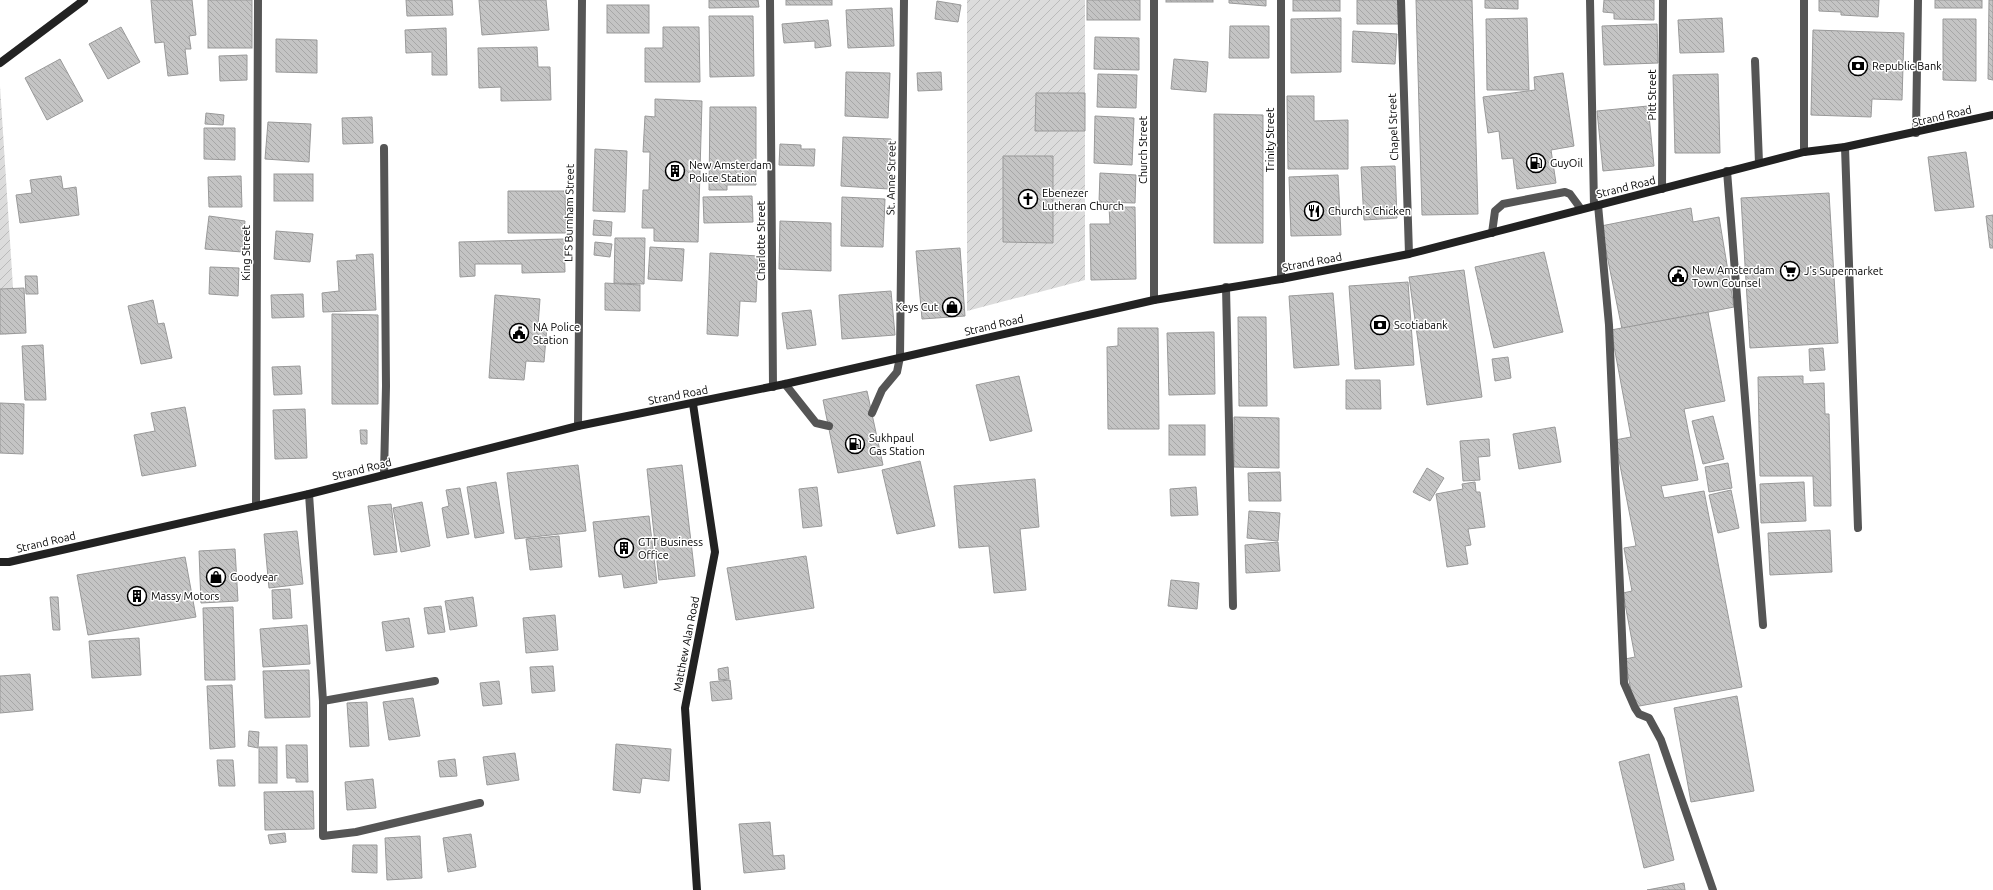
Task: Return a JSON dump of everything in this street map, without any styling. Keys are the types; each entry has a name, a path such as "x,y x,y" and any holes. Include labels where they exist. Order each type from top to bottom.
{"street":[{"path":"0,63 75,4 84,0"},
{"name":"King Street","path":"256,506 258,0"},
{"name":"LFS Burnham Street","path":"578,426 582,0"},
{"name":"Charlotte Street","path":"770,0 773,387"},
{"name":"St. Anne Street","path":"872,413 882,390 897,372 900,357 904,0"},
{"name":"Church Street","path":"1154,0 1154,300"},
{"name":"Trinity Street","path":"1281,0 1281,279"},
{"name":"Chapel Street","path":"1401,0 1409,254"},
{"path":"1590,0 1596,206 1609,325 1624,683 1633,705 1639,714 1649,718 1661,740 1713,890"},
{"name":"Pitt Street","path":"1662,189 1663,0"},
{"path":"1804,0 1804,152"},
{"path":"1916,133 1918,0"},
{"path":"1755,60 1759,163"},
{"name":"Strand Road","path":"0,562 309,494 578,426 773,387 1154,300 1281,279 1409,254 1804,152 1845,148 1993,115"},
{"path":"384,148 386,386 384,475"},
{"path":"1845,148 1858,528"},
{"path":"1727,171 1763,625"},
{"path":"1492,233 1495,212 1503,204 1565,192 1570,194 1581,209"},
{"path":"1226,287 1233,606"},
{"path":"785,384 816,423 829,426"},
{"name":"Matthew Alan Road","path":"693,404 715,552 685,708 697,890"},
{"path":"309,494 323,701 323,836 356,832 480,803"},
{"path":"323,701 435,681"}],"shaded area":[{"path":"967,0 1085,0 1085,280 967,311","holes":["1003,156 1053,156 1053,242 1003,242"]},
{"path":"0,86 16,334 0,335"}],"building":[{"path":"151,0 192,0 196,35 189,36 191,49 185,49 188,74 168,76 164,42 155,43"},
{"path":"208,0 252,0 252,48 208,48"},
{"path":"406,0 452,0 453,15 407,16"},
{"path":"479,0 546,0 549,30 482,35"},
{"path":"709,0 758,0 759,7 709,8"},
{"path":"786,0 832,0 832,5 786,5"},
{"path":"1087,0 1140,0 1140,20 1087,20"},
{"path":"1166,0 1213,0 1213,2 1166,2"},
{"path":"1229,0 1266,0 1266,6 1229,3"},
{"path":"1293,0 1340,0 1340,11 1293,11"},
{"path":"1357,0 1399,0 1400,24 1357,24"},
{"path":"1416,0 1472,0 1478,214 1422,215"},
{"path":"1485,0 1518,0 1518,9 1485,8"},
{"path":"1604,0 1654,0 1654,20 1614,19 1614,13 1603,12"},
{"path":"1819,0 1879,0 1878,17 1841,15 1841,12 1819,11"},
{"path":"1935,0 1982,0 1982,8 1935,8"},
{"path":"1989,0 1993,0 1993,80 1988,79"},
{"path":"937,1 961,5 958,22 935,19"},
{"path":"607,5 649,5 649,33 607,33"},
{"path":"892,8 894,46 848,48 846,10"},
{"path":"709,16 753,16 754,76 710,77"},
{"path":"1341,18 1341,72 1291,73 1291,19"},
{"path":"1527,18 1529,90 1487,90 1486,19"},
{"path":"1722,18 1724,52 1680,53 1678,20"},
{"path":"1943,19 1976,19 1976,81 1943,80"},
{"path":"828,20 831,46 815,48 815,41 784,43 782,24"},
{"path":"1657,24 1658,63 1604,65 1602,26"},
{"path":"1230,26 1269,26 1269,58 1229,58"},
{"path":"121,27 140,62 108,79 89,44"},
{"path":"663,27 699,27 700,82 645,82 645,48 663,48"},
{"path":"446,28 447,75 432,75 432,52 406,53 405,30"},
{"name":"Republic Bank","path":"1813,30 1904,33 1902,100 1872,99 1871,117 1811,115"},
{"path":"1353,31 1397,34 1395,64 1352,62"},
{"path":"1095,37 1139,38 1139,70 1094,69"},
{"path":"276,39 317,40 317,73 276,72"},
{"path":"537,47 538,67 550,67 551,100 501,101 501,87 479,88 478,48"},
{"path":"247,55 247,80 220,81 219,56"},
{"path":"60,59 83,101 47,120 25,78"},
{"path":"1174,59 1208,62 1206,92 1171,89"},
{"path":"846,72 890,73 888,118 845,116"},
{"path":"941,72 942,90 918,91 917,73"},
{"path":"1563,73 1574,146 1551,150 1556,183 1517,189 1513,158 1502,159 1499,131 1488,133 1483,97 1535,90 1534,77"},
{"path":"1098,74 1137,75 1136,108 1097,107"},
{"path":"1718,74 1720,153 1675,153 1673,75"},
{"path":"1036,93 1085,93 1085,131 1035,131"},
{"path":"1287,96 1314,96 1314,121 1348,120 1348,169 1288,169"},
{"name":"New Amsterdam Police Station","path":"655,99 702,101 698,242 654,241 654,228 642,228 643,190 649,190 650,152 643,152 645,116 655,117"},
{"path":"1648,106 1654,166 1603,171 1597,111"},
{"path":"710,107 756,107 756,185 727,185 727,190 709,190"},
{"path":"206,113 224,115 223,125 205,124"},
{"path":"1214,114 1263,115 1263,243 1214,243"},
{"path":"1095,116 1134,118 1132,165 1094,163"},
{"path":"372,117 373,143 343,144 342,118"},
{"path":"268,122 311,124 309,162 265,159"},
{"path":"204,128 235,128 235,160 204,159"},
{"path":"843,137 891,139 889,189 841,186"},
{"path":"780,144 801,145 801,149 815,149 814,166 779,165"},
{"path":"595,149 627,151 625,212 593,211"},
{"path":"1966,152 1974,207 1935,211 1928,157"},
{"name":"Ebenezer Lutheran Church","path":"1003,156 1053,156 1053,243 1003,242"},
{"path":"1395,166 1397,218 1364,220 1361,167"},
{"path":"1100,173 1136,175 1135,203 1099,202"},
{"path":"274,174 313,174 313,201 274,201"},
{"path":"1338,175 1341,235 1291,236 1289,177"},
{"path":"61,176 63,189 76,187 79,215 20,223 16,195 32,193 30,180"},
{"path":"241,176 242,207 209,207 208,177"},
{"path":"508,191 565,191 566,233 508,233"},
{"name":"J's Supermarket","path":"1829,193 1838,343 1750,348 1741,198"},
{"path":"752,196 753,222 704,223 703,197"},
{"path":"842,197 885,199 883,247 841,246"},
{"path":"1109,207 1135,207 1136,279 1091,280 1090,224 1110,224"},
{"path":"1691,208 1693,222 1719,217 1734,307 1622,329 1601,226"},
{"path":"1993,215 1993,248 1990,248 1986,216"},
{"path":"209,216 245,221 242,252 205,249"},
{"path":"594,220 612,222 611,236 593,235"},
{"path":"780,221 831,223 831,271 779,269"},
{"path":"276,231 313,234 310,262 274,259"},
{"path":"615,238 645,238 644,284 614,283"},
{"path":"564,239 565,272 522,273 522,264 475,264 475,276 460,277 459,242"},
{"path":"595,242 612,244 610,257 594,255"},
{"path":"650,247 684,249 682,281 648,279"},
{"path":"960,248 965,316 922,319 916,251"},
{"path":"1544,252 1563,332 1494,348 1475,267"},
{"path":"710,253 758,256 756,302 740,301 738,336 707,334"},
{"path":"373,254 376,310 323,312 322,293 339,291 337,261 357,260 356,255"},
{"path":"210,267 239,268 238,296 209,294"},
{"path":"1464,270 1482,397 1427,405 1409,277"},
{"path":"25,276 37,276 38,294 26,294"},
{"path":"1408,282 1414,365 1355,369 1349,286"},
{"path":"605,283 640,285 640,311 605,310"},
{"path":"24,288 26,333 0,334 0,289"},
{"path":"891,291 895,335 842,339 839,295"},
{"path":"1333,293 1339,365 1294,368 1289,296"},
{"path":"303,294 304,317 272,318 271,295"},
{"path":"495,295 540,299 538,326 547,326 544,362 526,361 524,380 489,378"},
{"path":"153,300 158,324 164,323 172,358 141,364 128,306"},
{"path":"811,310 816,345 787,349 782,313"},
{"path":"1708,312 1725,401 1684,409 1698,480 1661,486 1664,498 1704,491 1742,687 1634,707 1625,659 1635,657 1623,593 1632,591 1624,548 1636,546 1615,440 1631,437 1611,330"},
{"path":"332,314 378,315 378,404 332,404"},
{"path":"1238,317 1266,317 1267,406 1239,406"},
{"path":"1118,328 1158,328 1159,429 1108,429 1107,347 1118,346"},
{"path":"1214,332 1215,394 1169,395 1167,333"},
{"path":"43,345 46,400 25,400 22,346"},
{"path":"1823,348 1825,370 1810,371 1809,349"},
{"path":"1508,357 1511,378 1495,381 1492,359"},
{"path":"300,366 302,394 274,395 272,367"},
{"path":"1019,376 1032,431 990,441 976,385"},
{"path":"1803,376 1803,384 1824,383 1825,414 1829,414 1831,506 1814,506 1813,476 1760,476 1758,377"},
{"path":"1346,380 1380,380 1381,409 1346,409"},
{"path":"867,391 883,465 838,473 823,400"},
{"path":"0,403 24,404 23,454 0,453"},
{"path":"185,407 196,466 142,476 134,435 155,431 151,413"},
{"path":"305,409 307,458 275,459 273,410"},
{"path":"1713,416 1724,459 1703,464 1692,421"},
{"path":"1234,417 1279,418 1279,468 1234,467"},
{"path":"1169,425 1205,425 1205,455 1169,455"},
{"path":"1555,427 1561,462 1519,469 1513,434"},
{"path":"360,430 367,430 367,444 361,444"},
{"path":"1489,439 1490,456 1478,457 1480,480 1463,481 1460,441"},
{"path":"920,461 935,526 897,534 882,470"},
{"path":"1728,463 1732,488 1709,492 1705,467"},
{"path":"578,465 586,531 515,539 507,473"},
{"path":"682,465 695,576 659,580 647,469"},
{"path":"1427,468 1444,478 1430,501 1413,492"},
{"path":"1280,472 1281,501 1249,501 1248,473"},
{"path":"1035,479 1039,527 1020,529 1026,590 994,593 989,546 959,548 954,486"},
{"path":"496,482 504,533 475,538 467,487"},
{"path":"1475,482 1476,492 1480,492 1485,527 1468,529 1471,545 1465,546 1468,564 1447,567 1436,494 1463,489 1462,484"},
{"path":"1804,482 1806,521 1761,523 1760,484"},
{"path":"817,487 822,526 803,528 799,489"},
{"path":"1196,487 1198,515 1171,516 1170,489"},
{"path":"460,488 469,534 447,538 442,508 449,506 446,490"},
{"path":"1731,490 1739,528 1718,533 1709,495"},
{"path":"422,502 430,546 401,552 393,508"},
{"path":"391,504 397,552 374,555 368,506"},
{"path":"1249,511 1280,513 1278,541 1247,538"},
{"name":"GTT Business Office","path":"649,516 657,583 624,588 622,574 599,577 593,522"},
{"path":"1830,530 1832,572 1770,575 1768,533"},
{"path":"297,531 303,584 269,588 264,534"},
{"path":"559,536 562,567 530,570 526,539"},
{"path":"1278,542 1280,571 1246,573 1245,545"},
{"path":"235,549 238,601 201,603 199,551"},
{"path":"806,556 814,608 736,620 727,568"},
{"name":"Massy Motors","path":"185,557 196,617 88,635 77,575"},
{"path":"1171,580 1199,583 1197,609 1168,606"},
{"path":"290,589 292,618 273,619 272,590"},
{"path":"50,597 58,597 60,630 53,630"},
{"path":"473,597 477,626 450,630 445,601"},
{"path":"441,606 445,632 428,634 424,608"},
{"path":"233,607 235,680 205,680 203,608"},
{"path":"555,615 558,650 526,653 523,618"},
{"path":"409,618 414,647 386,651 382,622"},
{"path":"307,625 310,664 263,667 260,629"},
{"path":"139,638 141,675 92,678 89,641"},
{"path":"553,666 555,691 532,693 530,667"},
{"path":"728,667 729,679 719,680 718,669"},
{"path":"309,670 310,717 265,718 263,671"},
{"path":"30,674 33,710 0,713 0,676"},
{"path":"730,680 732,699 712,701 710,682"},
{"path":"499,681 502,704 483,706 480,683"},
{"path":"232,685 235,747 210,749 207,686"},
{"path":"1737,696 1754,791 1691,802 1674,708"},
{"path":"413,698 420,736 389,740 383,702"},
{"path":"367,702 369,746 350,747 347,703"},
{"path":"249,731 259,732 258,748 248,746"},
{"path":"616,744 671,749 669,781 642,778 640,793 613,790"},
{"path":"286,745 307,745 308,782 296,782 296,778 287,778"},
{"path":"259,747 277,747 277,783 259,783"},
{"path":"515,753 519,780 487,785 483,757"},
{"path":"1649,754 1674,860 1644,868 1619,762"},
{"path":"455,759 457,776 440,777 438,761"},
{"path":"217,760 233,760 235,786 219,786"},
{"path":"373,779 376,808 347,810 345,782"},
{"path":"313,791 314,829 265,830 264,792"},
{"path":"770,822 773,856 784,855 785,869 744,873 739,824"},
{"path":"285,833 286,842 270,844 268,835"},
{"path":"471,834 476,867 448,872 443,838"},
{"path":"420,836 422,878 387,880 385,838"},
{"path":"353,845 377,845 377,873 352,872"},
{"path":"1684,883 1685,890 1647,890"}],"place":[{"name":"Republic Bank","path":"1858,66"},
{"name":"GuyOil","path":"1536,163"},
{"name":"New Amsterdam Police Station","path":"675,171"},
{"name":"Ebenezer Lutheran Church","path":"1028,199"},
{"name":"Church's Chicken","path":"1314,211"},
{"name":"J's Supermarket","path":"1790,271"},
{"name":"New Amsterdam Town Counsel","path":"1678,276"},
{"name":"Keys Cut","path":"952,307"},
{"name":"Scotiabank","path":"1380,325"},
{"name":"NA Police Station","path":"519,333"},
{"name":"Sukhpaul Gas Station","path":"855,444"},
{"name":"GTT Business Office","path":"624,548"},
{"name":"Goodyear","path":"216,577"},
{"name":"Massy Motors","path":"137,596"}]}
